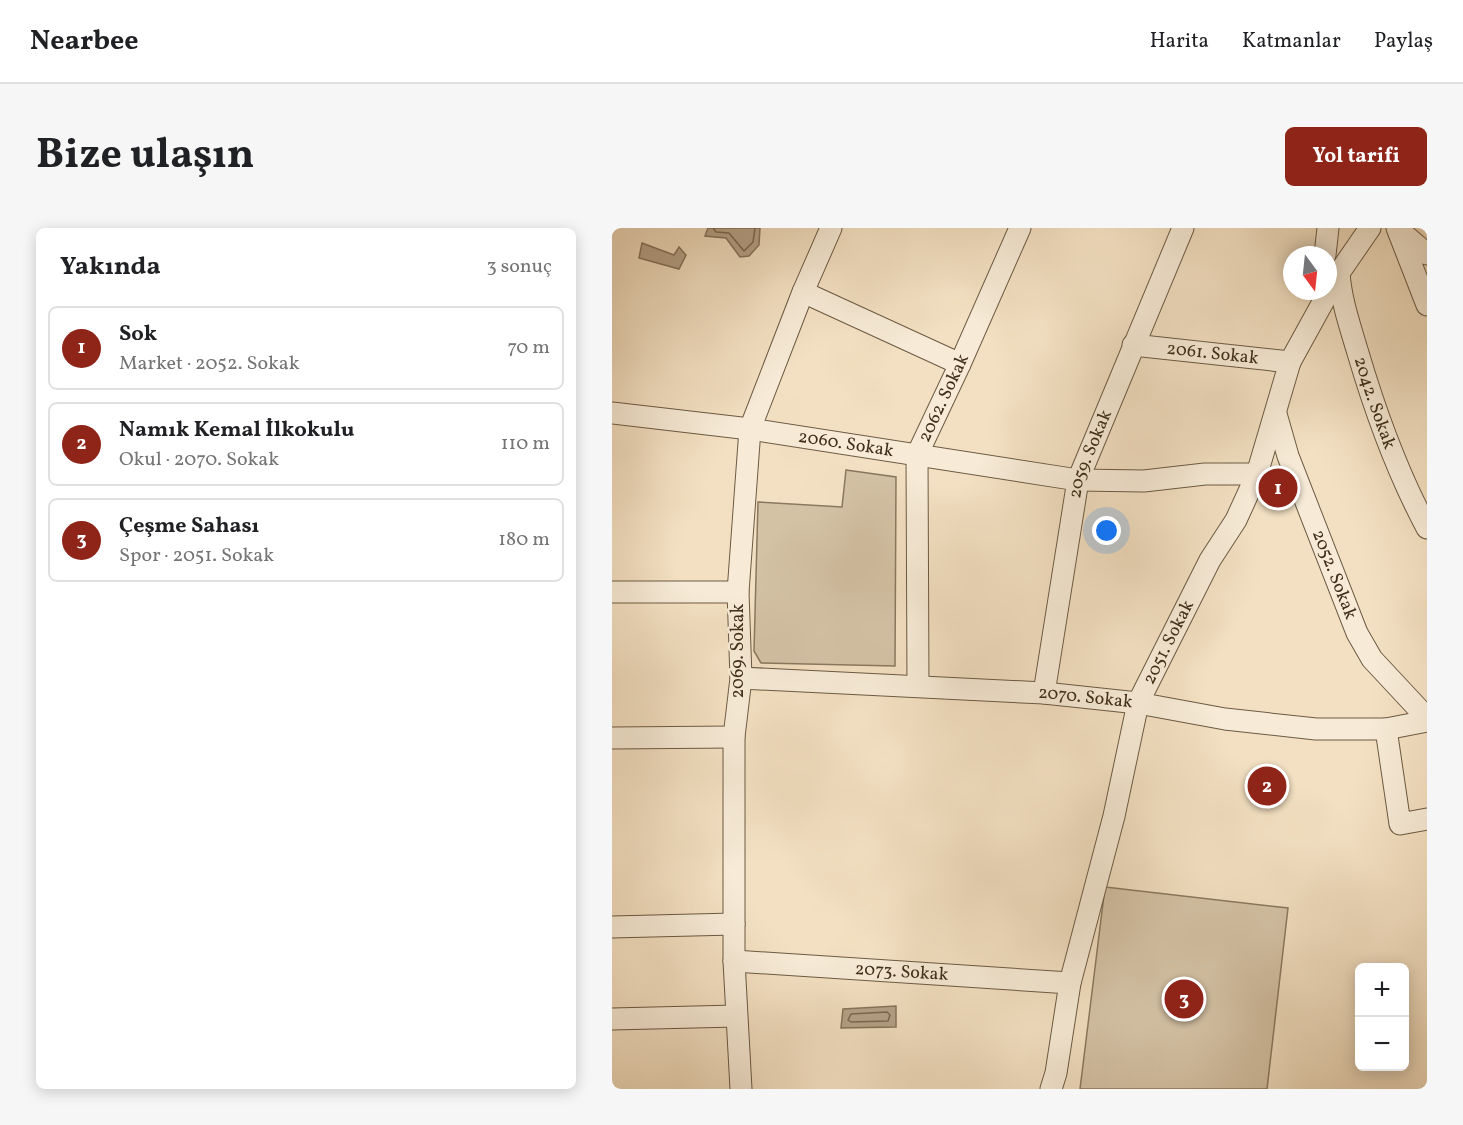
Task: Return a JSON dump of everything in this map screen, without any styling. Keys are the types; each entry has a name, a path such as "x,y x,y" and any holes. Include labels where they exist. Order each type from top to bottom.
{"street":[{"name":"2069. Sokak","path":"741,1089 734,962 734,737 741,678 738,592 750,429 803,292 831,228"},
{"name":"2062. Sokak","path":"918,686 916,455 960,364 1020,228"},
{"name":"2059. Sokak","path":"1044,693 1078,480 1183,228"},
{"path":"1326,246 1328,228"},
{"name":"2051. Sokak","path":"1051,1089 1056,1073 1070,983 1114,816 1138,703 1210,560 1236,520 1257,474 1290,362 1319,301 1370,228"},
{"path":"1398,228 1427,254"},
{"path":"1398,228 1427,305"},
{"name":"2042. Sokak","path":"1339,273 1343,304 1372,401 1402,479 1427,528"},
{"path":"803,292 960,364"},
{"name":"2061. Sokak","path":"1133,345 1290,362"},
{"name":"2060. Sokak","path":"612,413 750,429 1078,480 1144,481 1205,474 1257,474"},
{"name":"2052. Sokak","path":"1276,413 1288,456 1357,633 1372,659 1427,720"},
{"path":"612,592 738,592"},
{"name":"2070. Sokak","path":"741,678 1044,693 1138,703 1225,719 1316,729 1386,729 1427,720"},
{"path":"1386,729 1400,824 1427,819"},
{"path":"612,738 734,737"},
{"path":"612,927 734,924"},
{"name":"2073. Sokak","path":"734,962 1070,983"},
{"path":"612,1018 736,1016"}],"shaded area":[{"path":"846,470 896,477 895,666 761,663 754,651 758,502 842,507"},
{"path":"1105,887 1288,908 1267,1089 1080,1089"}],"water":[{"path":"708,228 760,228 759,245 749,256 740,257 726,238 705,236"},
{"path":"642,243 674,255 679,247 686,255 679,269 639,258"},
{"path":"896,1006 896,1027 841,1028 843,1009"}],"place":[{"name":"Sok","path":"1278,488"},
{"name":"Namık Kemal İlkokulu","path":"1267,786"},
{"name":"Çeşme Sahası","path":"1184,999"}]}
